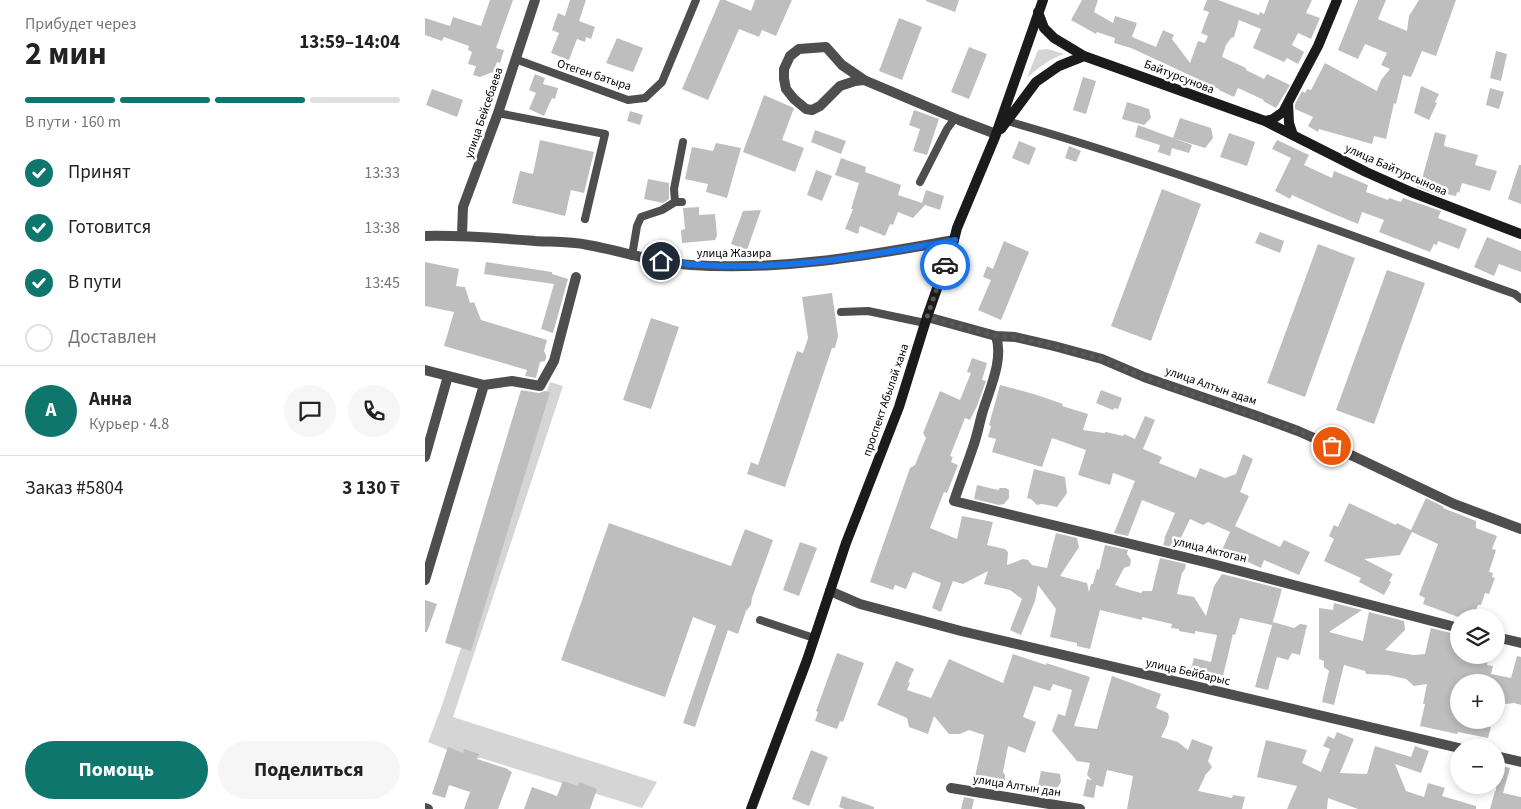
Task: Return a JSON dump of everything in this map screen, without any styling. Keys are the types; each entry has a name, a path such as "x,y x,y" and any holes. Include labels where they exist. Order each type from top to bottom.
{"main road":[{"name":"проспект Абылай хана","path":"751,809 814,638 846,543 899,407 926,320 955,240 957,228 995,136 1043,0"},
{"path":"1265,121 1273,119 1283,112 1318,46 1337,0"},
{"name":"Байтурсунова","path":"1038,12 1044,28 1054,38 1084,56 1265,121"},
{"path":"995,136 1036,82 1059,66 1084,56"},
{"path":"1288,102 1289,123 1293,135"},
{"name":"улица Байтурсынова","path":"1265,121 1366,172 1411,192 1521,234"}],"street":[{"name":"улица Бейсебаева","path":"461,235 463,207 498,113 535,0"},
{"path":"864,80 848,82 840,86 825,102 812,110 806,110 794,99 783,79 787,61 793,53 799,49 826,47 842,65 864,80 995,136"},
{"name":"улица Жазира","path":"425,236 461,235 586,244 646,259 691,265 757,266 819,262 878,254 955,240"},
{"path":"425,370 484,385 512,381 540,386 554,361 576,277"},
{"name":"улица Алтын адам","path":"926,320 996,336 1015,337 1102,359 1144,377 1298,431 1454,504 1521,529"},
{"name":"улица Актоган","path":"996,336 998,343 996,372 954,501 1181,555 1450,626"},
{"path":"425,456 448,376"},
{"path":"425,580 484,385"},
{"name":"улица Бейбарыс","path":"830,591 860,604 961,631 1450,746"},
{"path":"1505,639 1521,643"},
{"path":"1505,758 1521,762"},
{"name":"улица Алтын дан","path":"951,788 1080,809"}],"lane":[{"name":"Отеген батыра","path":"515,60 628,100 645,98 662,82 696,0"},
{"path":"498,113 605,134 585,219"},
{"path":"920,182 947,129 955,118"},
{"path":"1007,121 1080,142 1205,183 1515,294 1521,299"},
{"path":"632,256 637,226 641,217 678,202 674,189 683,142"},
{"path":"841,312 869,311 926,320"},
{"path":"760,620 814,638"}],"shaded area":[{"path":"1048,49 1064,54 1044,64 1027,78 1038,50"},
{"path":"550,382 563,386 453,717 657,782 642,808 481,758 462,756 428,742"}],"building":[{"path":"490,0 513,0 496,48 504,50 500,63 497,62 493,72 480,77 473,75 476,66 468,64 472,52 468,50 469,46 444,37 442,41 425,35 425,18 450,26 453,17 481,26"},
{"path":"570,0 586,0 579,21 595,27 591,39 586,37 585,42 577,39 569,60 551,53 559,33 552,30 558,13 565,16"},
{"path":"720,0 725,0 751,11 755,0 792,0 776,36 762,30 759,37 739,29 708,100 682,89"},
{"path":"926,0 959,0 955,12"},
{"path":"1082,0 1098,0 1094,12 1113,23 1115,16 1137,23 1132,37 1156,47 1163,30 1174,35 1172,39 1190,63 1198,41 1205,43 1208,36 1201,33 1209,12 1203,10 1207,0 1218,0 1259,15 1260,12 1264,14 1269,0 1312,0 1306,13 1320,18 1311,39 1298,33 1292,45 1304,52 1298,64 1287,58 1284,62 1253,48 1261,29 1239,20 1234,37 1226,45 1222,57 1264,79 1267,74 1290,85 1276,108 1238,88 1234,97 1131,48 1114,43 1115,38 1097,32 1096,34 1071,20"},
{"path":"1358,0 1386,0 1378,19 1407,31 1409,16 1419,0 1456,0 1436,56 1422,51 1411,77 1403,75 1396,104 1394,103 1386,139 1374,136 1372,144 1319,129 1318,132 1308,126 1313,117 1295,109 1295,104 1302,91 1305,93 1307,89 1311,90 1325,63 1377,91 1381,80 1390,69 1381,65 1387,53 1365,44 1358,59 1338,50"},
{"path":"899,18 922,27 902,80 879,71"},
{"path":"617,38 643,48 633,72 606,63"},
{"path":"969,47 987,54 969,99 951,92"},
{"path":"1496,51 1507,54 1501,81 1490,78"},
{"path":"535,74 545,78 543,84 558,88 555,99 552,98 544,116 529,109 536,93 529,90"},
{"path":"1083,77 1096,81 1086,114 1073,110"},
{"path":"1421,86 1439,94 1429,120 1414,113"},
{"path":"1490,88 1504,92 1499,109 1486,105"},
{"path":"432,89 463,100 457,117 426,105"},
{"path":"764,95 794,108 782,140 804,148 795,172 743,152"},
{"path":"1127,102 1149,109 1151,118 1144,125 1122,119"},
{"path":"914,110 939,119 927,155 913,151 920,129 909,125"},
{"path":"630,111 643,115 640,125 627,121"},
{"path":"1180,118 1211,128 1213,138 1205,148 1173,138"},
{"path":"1138,125 1192,145 1189,153 1172,148 1170,156 1158,152 1160,145 1135,137"},
{"path":"815,130 846,141 841,154 811,142"},
{"path":"1435,132 1446,135 1444,146 1478,155 1475,165 1497,171 1490,191 1462,183 1456,196 1446,194 1445,198 1417,187 1419,179 1422,179"},
{"path":"1229,133 1255,142 1247,166 1220,157"},
{"path":"540,140 594,152 584,193 571,190 565,216 512,203 520,171 533,174"},
{"path":"1277,140 1309,155 1304,165 1332,178 1334,171 1368,185 1366,192 1388,200 1389,198 1401,202 1403,198 1441,211 1438,218 1467,229 1459,249 1438,241 1437,245 1434,244 1430,252 1379,232 1384,220 1362,212 1358,224 1292,195 1290,199 1275,191 1291,158 1272,149"},
{"path":"1019,141 1036,148 1029,165 1012,158"},
{"path":"716,143 741,148 727,198 706,192 708,184 685,179 692,147 713,151"},
{"path":"1069,146 1081,151 1076,162 1065,158"},
{"path":"841,158 866,167 865,172 901,185 898,195 922,203 926,190 944,196 940,210 925,205 913,218 898,212 893,225 890,224 885,236 860,226 858,234 845,229 853,209 851,209 859,183 835,175"},
{"path":"1519,165 1521,165 1521,204 1508,199"},
{"path":"816,170 832,176 822,201 807,195"},
{"path":"648,179 669,183 669,199 663,203 644,199"},
{"path":"1162,189 1201,204 1151,341 1111,326"},
{"path":"699,207 699,215 715,214 717,236 715,240 682,243 681,230 685,229 683,208"},
{"path":"761,210 747,250 731,244 743,211"},
{"path":"1260,232 1284,241 1280,253 1255,243"},
{"path":"1487,237 1521,251 1521,272 1499,264 1494,276 1474,267"},
{"path":"1004,241 1029,252 1001,320 978,310 991,280 983,277 987,266 993,269"},
{"path":"1318,244 1355,258 1305,397 1267,383"},
{"path":"425,262 459,269 456,286 465,287 470,303 474,302 481,320 547,340 544,351 546,358 545,361 540,362 536,378 525,376 527,370 444,346 454,312 425,306"},
{"path":"486,262 552,272 552,274 568,279 553,333 541,329 554,284 484,274"},
{"path":"1387,270 1425,283 1374,424 1336,410"},
{"path":"832,293 838,336 835,348 832,348 785,487 747,474 751,462 758,465 797,351 803,353 808,338 802,297"},
{"path":"651,318 679,327 651,409 623,400"},
{"path":"972,358 987,363 982,380 986,381 970,420 965,418 950,456 953,457 951,462 958,465 947,493 944,492 930,528 957,539 962,516 993,522 987,545 1005,549 1008,552 1007,565 1023,559 1028,560 1032,565 1047,568 1056,533 1077,538 1079,547 1060,576 1087,583 1089,592 1097,569 1099,570 1105,545 1128,550 1127,554 1131,560 1130,566 1124,568 1115,585 1141,593 1143,591 1152,591 1160,558 1186,564 1177,594 1194,597 1206,616 1214,586 1222,574 1282,589 1272,625 1240,618 1235,635 1233,634 1222,680 1190,672 1194,658 1211,662 1217,635 1195,631 1195,634 1179,631 1179,629 1171,628 1172,624 1142,617 1142,620 1100,610 1090,649 1077,646 1077,643 1050,637 1056,609 1038,585 1035,601 1021,635 1010,630 1022,599 1010,590 984,584 988,571 963,584 953,581 941,612 932,608 941,583 913,572 906,589 895,585 893,590 870,582 910,468 915,465 926,438 923,433 940,391 960,400 971,373 967,372"},
{"path":"1000,385 1037,395 1063,404 1062,406 1088,414 1083,430 1123,436 1124,434 1135,439 1145,416 1155,420 1143,449 1162,457 1159,463 1196,478 1200,468 1225,478 1236,474 1243,454 1253,459 1240,492 1249,496 1235,526 1280,547 1284,540 1310,552 1299,575 1264,560 1261,568 1222,550 1230,532 1208,522 1203,525 1190,519 1176,548 1163,545 1175,513 1142,500 1128,536 1114,533 1135,481 1113,473 1110,485 1078,475 1086,450 1052,438 1042,467 992,452 996,439 988,437 991,426 989,425"},
{"path":"521,390 539,393 550,392 471,651 445,643"},
{"path":"1101,390 1122,398 1118,409 1114,408 1113,410 1096,403"},
{"path":"1034,469 1065,477 1067,493 1057,507 1037,505 1027,498"},
{"path":"977,485 998,490 1006,488 1009,490 1009,498 1004,504 999,505 974,499"},
{"path":"1426,498 1443,508 1476,521 1476,528 1497,536 1492,549 1496,550 1489,572 1493,573 1492,577 1495,578 1489,594 1485,593 1481,605 1478,605 1476,609 1450,609 1450,614 1423,604 1425,598 1419,595 1438,544 1412,532 1400,555 1364,559 1393,574 1384,595 1359,582 1361,578 1324,561 1334,539 1329,536 1334,525 1338,527 1349,503 1411,530"},
{"path":"609,523 731,566 745,529 773,540 751,605 746,611 738,634 728,630 695,727 683,723 716,626 693,617 665,697 561,660"},
{"path":"800,542 817,548 799,596 783,590"},
{"path":"425,600 437,604 427,632 425,632"},
{"path":"1334,603 1362,610 1329,632 1363,641 1369,612 1404,621 1405,630 1385,650 1413,655 1425,654 1431,628 1450,633 1450,664 1487,664 1493,666 1491,674 1450,674 1450,729 1490,729 1488,738 1420,726 1427,684 1414,686 1406,679 1388,675 1366,674 1365,671 1344,665 1334,705 1322,702 1329,671 1324,667 1324,661 1319,659 1319,608 1333,610"},
{"path":"1273,622 1294,628 1300,624 1307,625 1300,655 1292,653 1288,660 1277,657 1268,690 1255,687"},
{"path":"837,653 864,663 843,722 840,721 837,729 815,721 818,712 816,711"},
{"path":"1013,654 1090,677 1074,726 1097,729 1112,676 1161,694 1156,708 1168,713 1169,717 1161,737 1178,742 1188,750 1192,739 1213,747 1208,761 1212,767 1206,774 1198,791 1232,798 1233,795 1245,797 1242,809 1127,809 1133,776 1107,770 1103,787 1096,785 1094,798 1083,796 1087,779 1092,780 1087,775 1090,763 1077,761 1052,731 1058,714 1065,716 1072,690 1053,684 1050,691 1034,686 1023,717 1036,722 1025,753 1008,746 1003,772 1005,780 1000,782 975,777 984,735 969,730 960,734 949,734 934,716 928,734 909,727 907,718 877,705 896,661 914,669 908,682 910,683 907,690 931,698 949,659 1003,683"},
{"path":"1517,656 1521,657 1521,705 1514,703 1506,704 1505,677 1511,678"},
{"path":"1337,732 1354,739 1340,773 1367,774 1375,746 1411,757 1415,746 1429,751 1421,773 1395,764 1406,791 1424,797 1428,783 1445,788 1442,796 1476,806 1476,809 1358,809 1328,798 1327,809 1287,809 1297,786 1257,777 1266,740 1307,750 1302,763 1321,772 1330,749 1323,746 1328,736 1334,739"},
{"path":"448,747 463,753 464,749 479,754 477,759 512,772 498,809 464,809 470,792 449,785 445,798 432,794"},
{"path":"811,750 828,757 809,806 792,799"},
{"path":"1505,767 1510,768 1505,786"},
{"path":"1041,771 1060,774 1061,782 1056,790 1038,786"},
{"path":"563,781 578,786 579,782 597,789 590,809 524,809 532,787 557,796"},
{"path":"1505,793 1521,797 1521,809 1490,809 1494,794"},
{"path":"842,796 874,807 874,809 845,809 839,807"},
{"path":"964,797 974,799 972,809 961,809"}],"way so far":[{"path":"945,265 927,317 996,336 1015,337 1102,359 1144,377 1298,431 1332,446"}],"route":[{"path":"661,261 691,265 757,266 819,262 878,254 955,240 945,265"}]}
